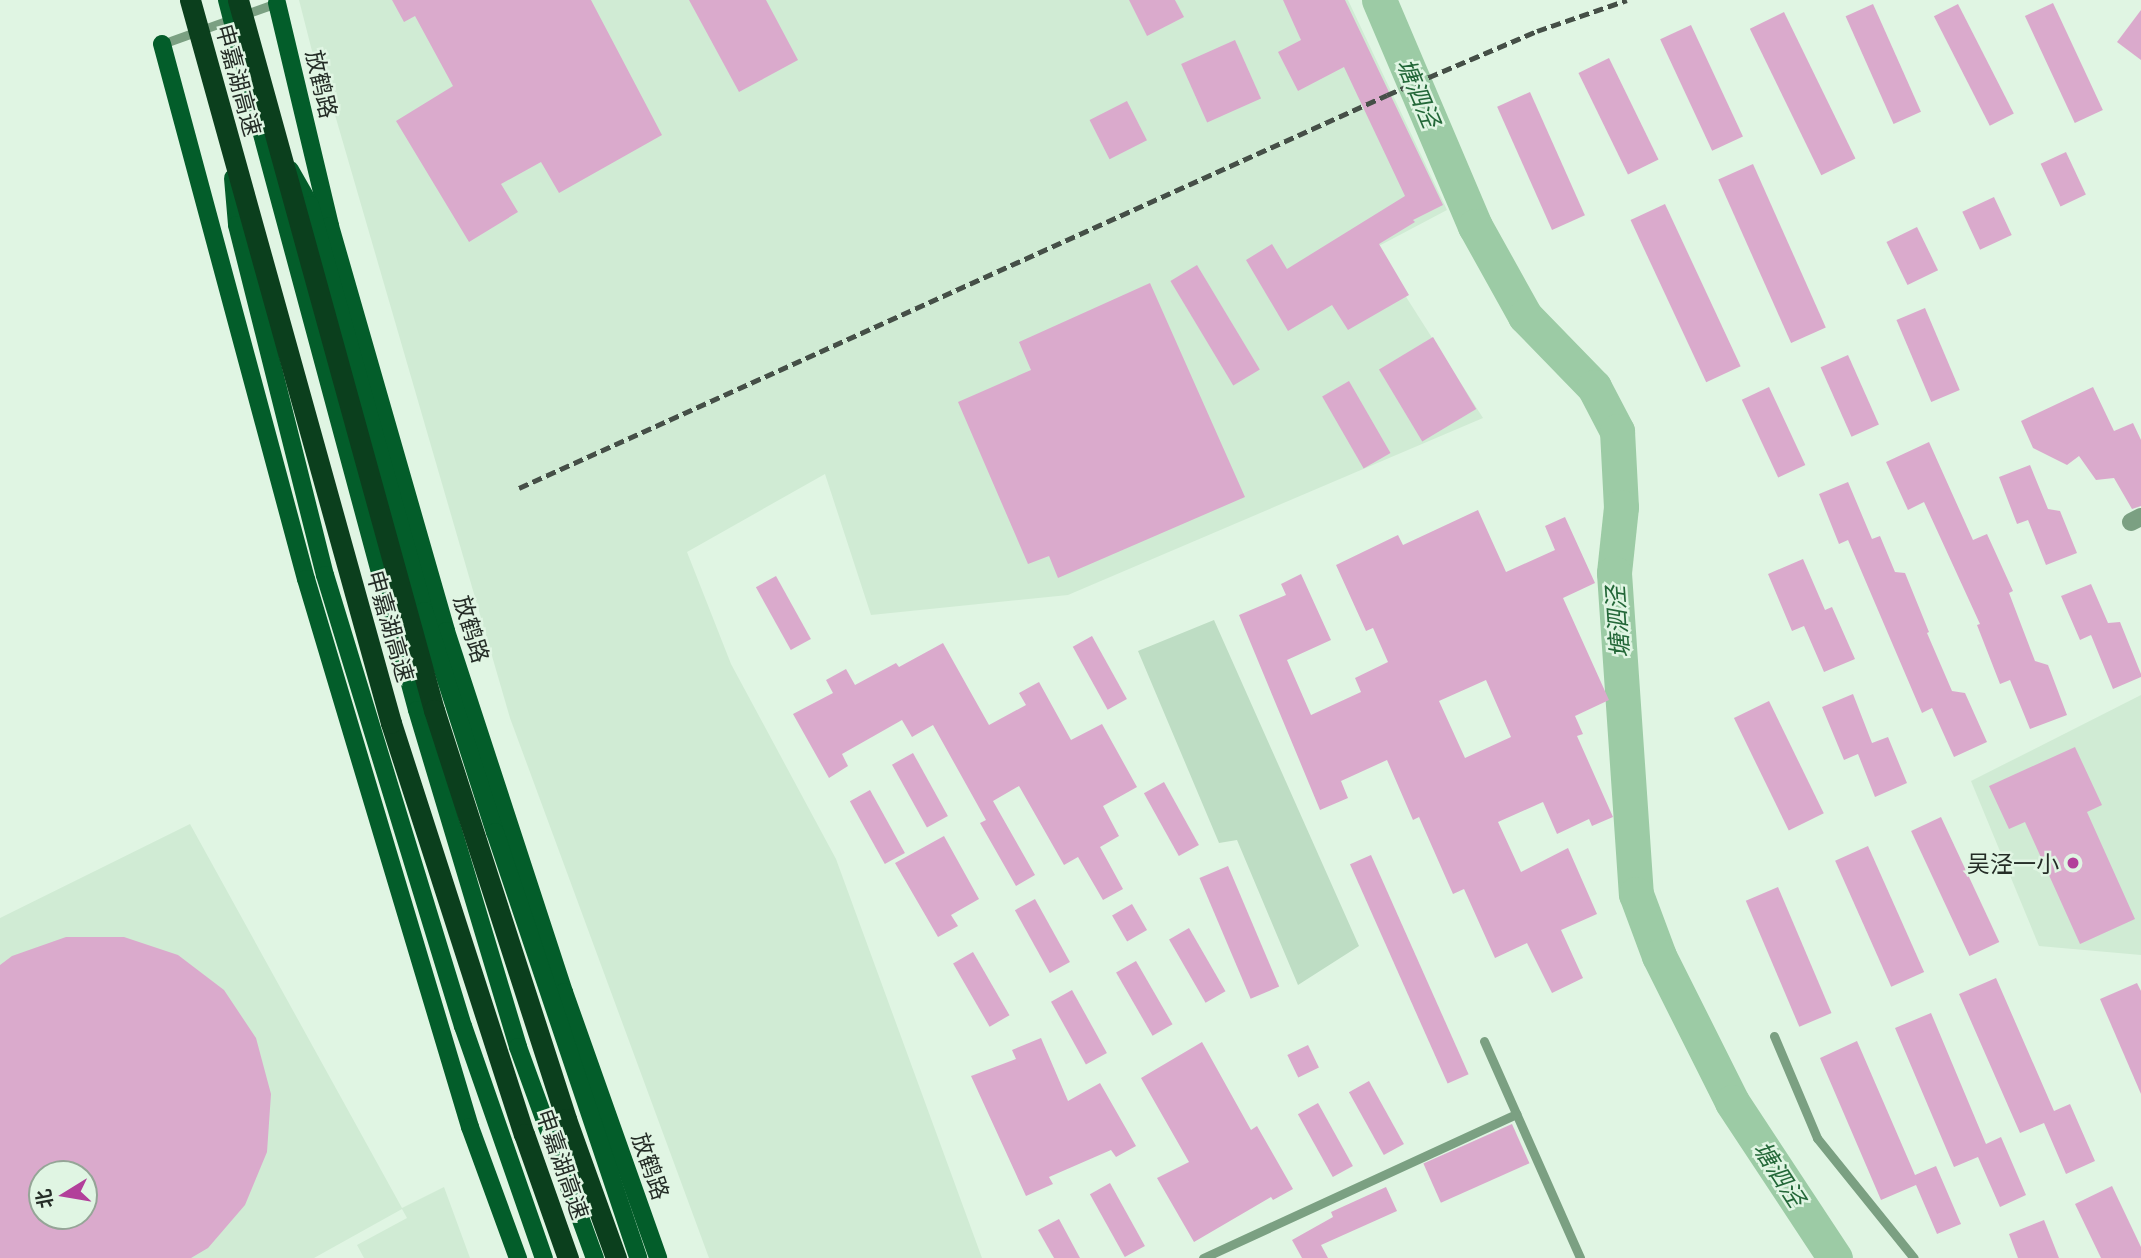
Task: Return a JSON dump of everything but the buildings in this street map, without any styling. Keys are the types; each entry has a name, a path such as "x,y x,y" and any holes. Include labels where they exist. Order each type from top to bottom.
{"highway":[{"name":"申嘉湖高速","path":"190,0 391,723 567,1258"},
{"name":"申嘉湖高速","path":"238,0 434,710 566,1119 616,1258"}],"main road":[{"path":"197,0 371,671 443,900 567,1258"},
{"path":"227,0 336,418 418,710 518,1047 595,1258"},
{"name":"放鹤路","path":"279,1 330,226 446,631 564,992 658,1258"},
{"path":"162,44 306,579 470,1127 519,1258"},
{"path":"256,112 310,205 424,611 499,845 638,1258"},
{"path":"227,115 237,225 325,575 463,1026 544,1258"}],"lane":[{"path":"162,44 279,1"},
{"path":"1774,1036 1817,1138 1914,1258"},
{"path":"1484,1041 1580,1258"},
{"path":"1203,1258 1516,1114"}],"shaded area":[{"path":"299,0 1348,0 1447,210 1375,248 1483,418 1068,595 871,615 825,474 687,552 731,664 836,859 982,1258 709,1258 510,718 324,77 312,51"},
{"path":"1214,620 1359,946 1298,985 1237,840 1219,843 1138,651"},
{"name":"吴泾一小","path":"2141,695 2141,955 2039,946 1971,781"},
{"path":"190,824 402,1208 444,1187 470,1258 364,1258 357,1245 407,1218 402,1209 314,1258 0,1258 0,918"}],"waterway":[{"name":"塘泗泾","path":"1379,0 1475,226 1525,316 1594,387 1617,431 1621,507 1614,573 1636,894 1659,956 1732,1102 1835,1258"}],"railway":[{"path":"519,488 1387,95 1537,31 1627,0"}],"place":[{"name":"吴泾一小","path":"2073,863"}]}
